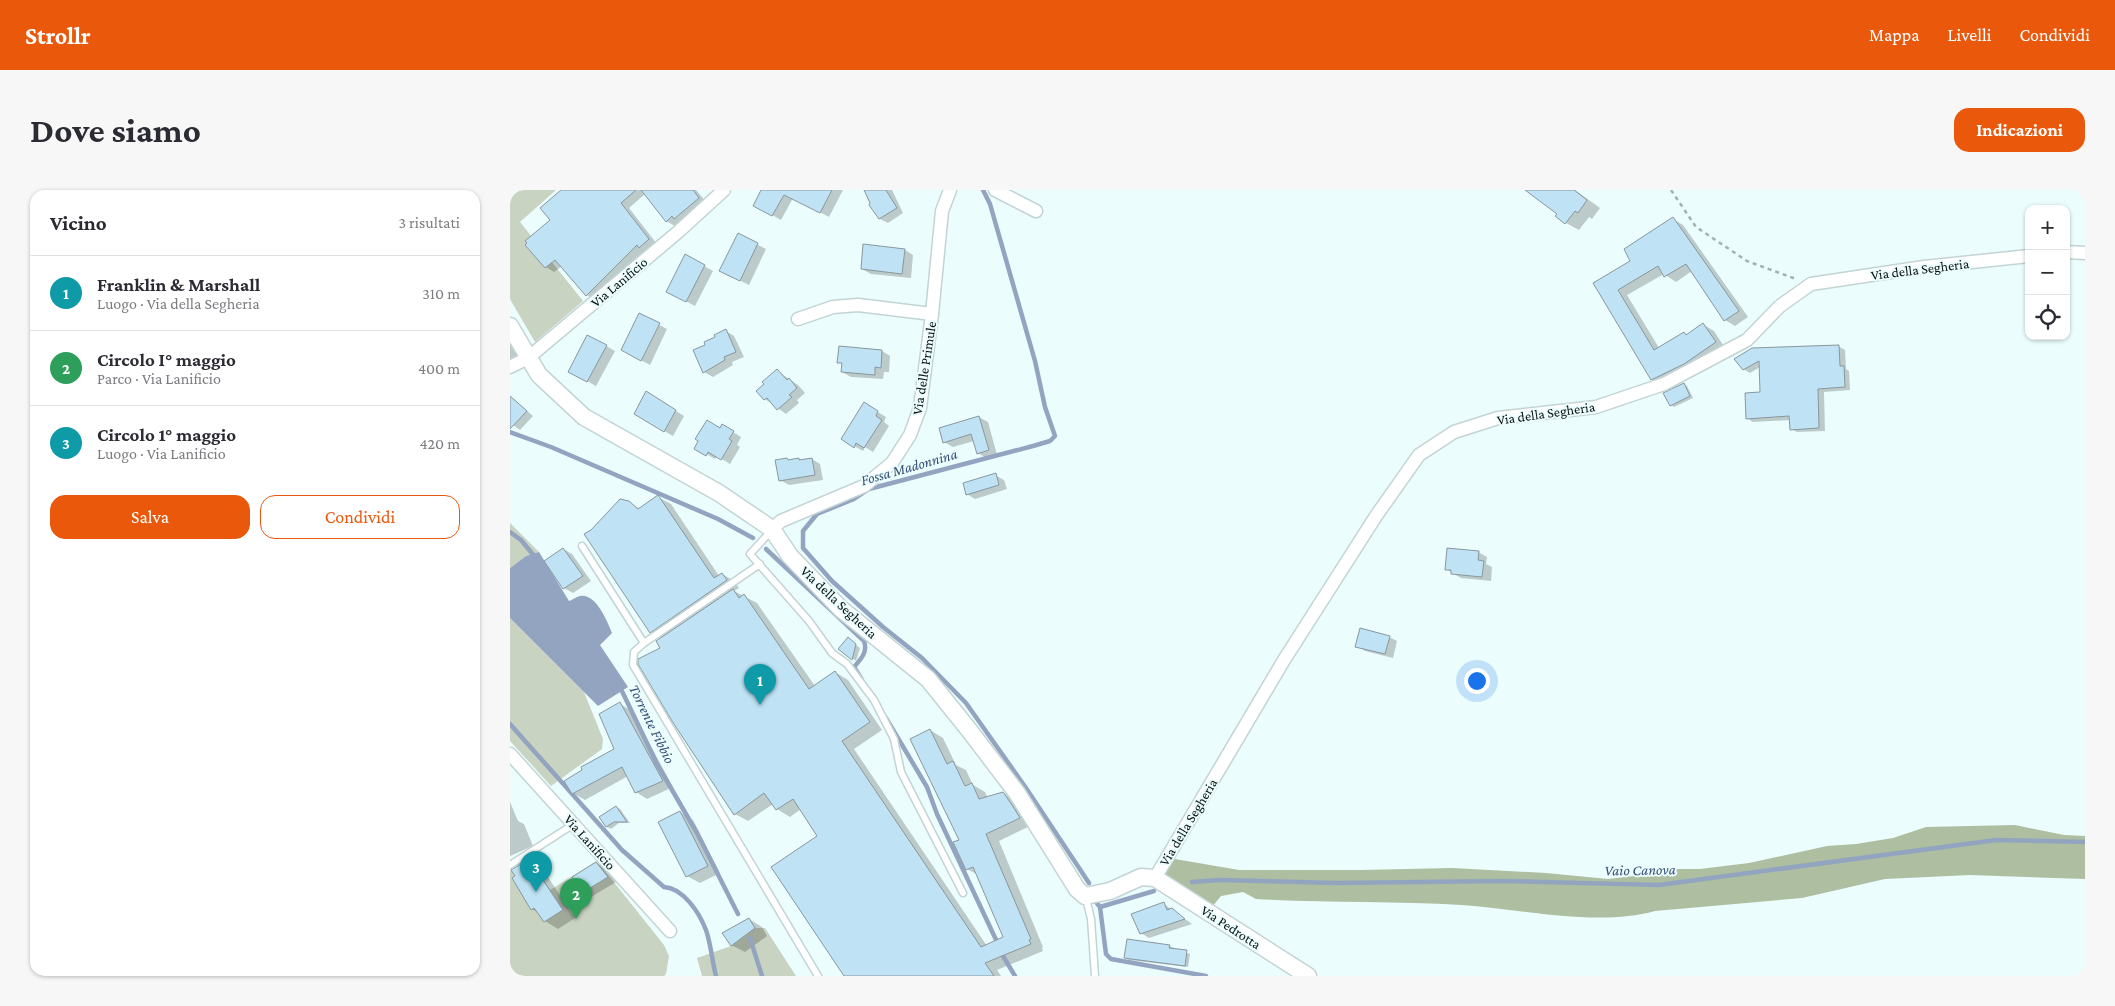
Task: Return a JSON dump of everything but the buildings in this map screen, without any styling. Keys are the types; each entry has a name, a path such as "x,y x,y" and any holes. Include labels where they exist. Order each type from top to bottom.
{"street":[{"name":"Via Lanificio","path":"510,367 528,358 678,232 724,190"},
{"name":"Via delle Primule","path":"772,529 781,521 864,486 892,463 910,435 920,408 942,211 950,190"},
{"path":"995,190 1036,211"},
{"path":"2070,252 2085,253"},
{"name":"Via della Segheria","path":"510,326 539,375 584,417 719,493 772,529 790,556 841,609 928,680 970,730 1017,793 1077,889 1085,896 1110,891 1141,877 1155,878 1284,660 1376,516 1419,455 1454,432 1498,418 1596,407 1664,384 1747,340 1780,306 1811,284 1924,267 2025,256"},
{"path":"798,319 833,307 858,305 932,314"},
{"name":"Via Lanificio","path":"510,754 670,931"},
{"name":"Via Pedrotta","path":"1155,878 1308,976"}],"lane":[{"path":"772,529 750,554 809,621 832,653 847,664 874,700 894,739 901,772 963,893"},
{"path":"582,546 644,643"},
{"path":"760,564 644,643 634,652 632,665 736,835 818,976"},
{"path":"510,865 574,824"},
{"path":"1085,896 1091,919 1095,976"}],"path":[{"path":"1671,190 1696,227 1747,262 1811,284"}],"green space":[{"path":"510,190 556,190 520,222 583,301 535,342 510,299"},
{"path":"510,523 539,552 526,556 510,568"},
{"path":"510,618 584,692 603,739 602,749 551,786 510,741"},
{"path":"2015,825 2064,835 2085,836 2085,879 1970,875 1885,879 1802,898 1609,917 1559,916 1462,905 1256,899 1243,892 1221,896 1207,913 1157,881 1175,859 1239,870 1452,868 1546,873 1608,879 1634,876 1655,869 1700,869 1749,863 1827,846 1856,844 1893,838 1926,827"},
{"path":"529,859 550,890 597,861 664,945 669,956 666,974 664,976 510,976 510,871"},
{"path":"755,928 765,928 796,976 702,976 697,958 731,946"}],"water":[{"path":"539,552 569,601 580,596 586,596 591,599 600,609 612,633 600,645 628,687 598,706 510,618 510,568 526,556"}],"waterway":[{"name":"Fossa Madonnina","path":"983,190 990,204 1035,361 1045,407 1055,436 1050,441 1033,446 869,489 854,499 817,514 803,531 803,548 832,581 883,627 922,658 966,703 1026,788 1089,883"},
{"path":"510,432 551,447 718,519 753,538"},
{"name":"Torrente Fibbio","path":"510,532 521,540 535,557"},
{"path":"766,549 864,641 864,652 854,667 862,680"},
{"name":"Torrente Fibbio","path":"620,687 657,764 697,833 738,914"},
{"path":"886,718 927,787 937,814 998,944"},
{"path":"510,724 622,850 664,887 678,892 690,902 706,930 716,976"},
{"name":"Vaio Canova","path":"1192,882 1219,880 1335,883 1504,881 1659,885 1996,840 2085,842"},
{"name":"Vaio Canova","path":"1100,907 1154,891"},
{"name":"Fossa Madonnina","path":"1096,902 1100,907 1106,954 1111,959 1206,976"},
{"name":"Torrente Fibbio","path":"750,938 762,976"},
{"path":"1000,951 1015,976"}],"place":[{"name":"Franklin & Marshall","path":"760,705"},
{"name":"Circolo 1° maggio","path":"536,892"},
{"name":"Circolo I° maggio","path":"576,919"}]}
